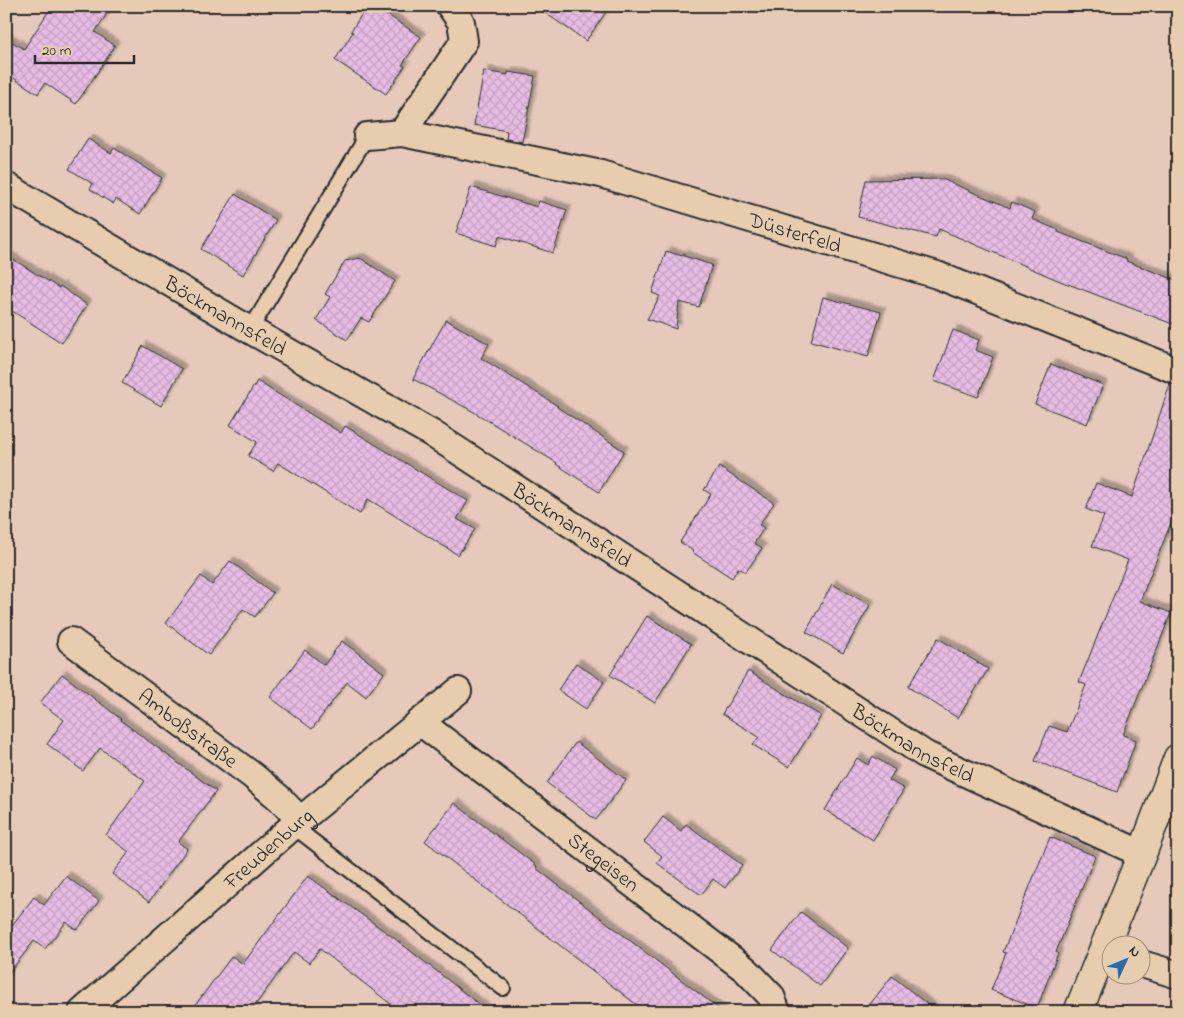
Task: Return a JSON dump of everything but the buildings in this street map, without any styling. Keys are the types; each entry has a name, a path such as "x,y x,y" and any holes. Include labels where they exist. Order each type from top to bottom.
{"main road":[{"path":"1113,936 1178,758"},
{"path":"1078,1012 1102,964"}],"street":[{"path":"402,133 464,41 461,22 450,6"},
{"name":"Düsterfeld","path":"367,136 402,133 601,174 937,275 1178,371"},
{"name":"Böckmannsfeld","path":"6,186 250,330 431,432 926,755 1142,854"},
{"name":"Amboßstraße","path":"71,641 254,776 279,798 297,824"},
{"name":"Freudenburg","path":"82,1012 297,824 458,691"},
{"name":"Stegeisen","path":"420,722 746,970 771,996 777,1012"},
{"path":"1152,967 1178,975"}],"lane":[{"path":"250,330 367,136"},
{"path":"297,824 503,988"}]}
